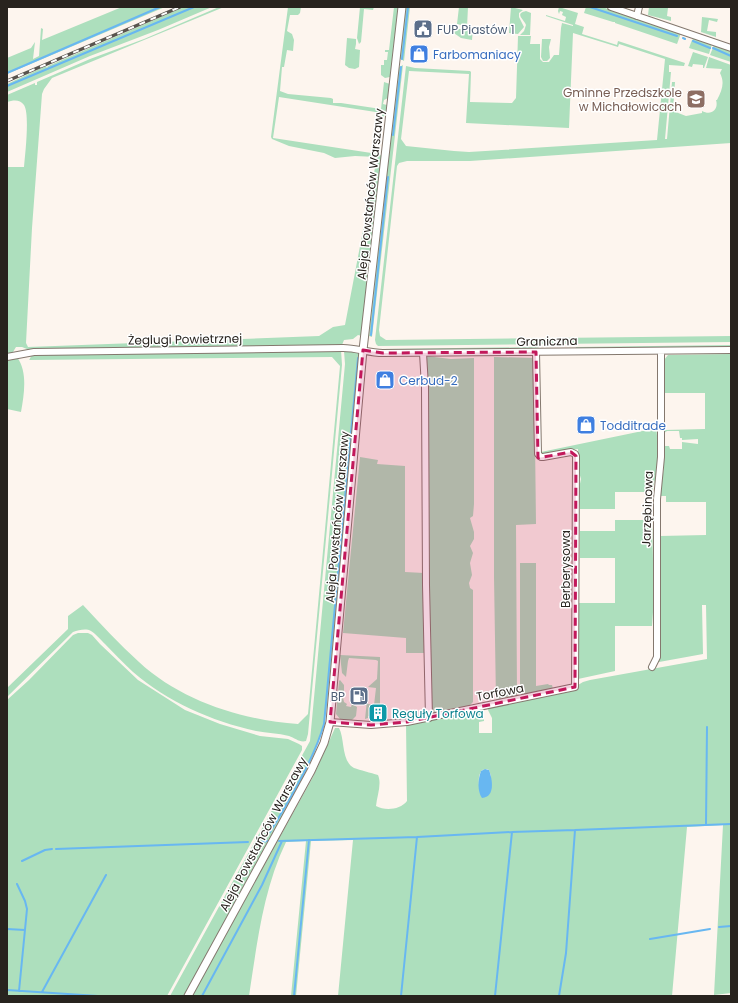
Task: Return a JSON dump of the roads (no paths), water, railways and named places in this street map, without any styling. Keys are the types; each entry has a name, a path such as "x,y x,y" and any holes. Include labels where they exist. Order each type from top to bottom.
{"street":[{"name":"Aleja Powstańców Warszawy","path":"188,996 311,771 324,742 330,722 363,350 402,7"},
{"path":"611,7 731,48"},
{"path":"637,16 639,7"},
{"name":"Żeglugi Powietrznej","path":"7,357 34,352 341,348 363,350"},
{"name":"Graniczna","path":"363,350 370,353 731,350"},
{"name":"Jarzębinowa","path":"652,667 657,657 657,499 661,457 661,351"},
{"name":"Berberysowa","path":"536,352 538,453 540,457 571,452 575,454 576,684"},
{"path":"423,353 425,387 427,661 429,718"},
{"name":"Torfowa","path":"330,722 371,725 407,722 572,688 575,687 576,684"}],"water":[{"path":"485,769 489,770 492,787 489,794 482,798 479,792 479,778 481,771"}],"waterway":[{"path":"7,73 160,7"},
{"path":"7,86 194,7"},
{"path":"402,59 408,7"},
{"path":"590,7 677,36"},
{"path":"693,41 710,48"},
{"path":"713,48 731,56"},
{"path":"393,135 401,67"},
{"path":"371,335 388,177"},
{"path":"270,832 308,765 324,724 358,358"},
{"path":"706,825 707,727"},
{"path":"279,841 731,824"},
{"path":"559,996 566,953 575,830"},
{"path":"495,996 512,832"},
{"path":"401,996 417,837"},
{"path":"294,996 309,840"},
{"path":"259,842 268,841"},
{"path":"202,996 262,885 282,841"},
{"path":"56,849 248,842"},
{"path":"22,861 45,850 52,849"},
{"path":"42,992 106,875"},
{"path":"17,884 27,909 19,991"},
{"path":"719,927 731,926"},
{"path":"7,929 25,930"},
{"path":"650,939 710,929"},
{"path":"7,990 98,996"}],"railway":[{"path":"7,81 180,7"}],"place":[{"name":"FUP Piastów 1","path":"423,29"},
{"name":"Farbomaniacy","path":"419,54"},
{"name":"Gminne Przedszkole w Michałowicach","path":"696,99"},
{"name":"Cerbud-2","path":"385,380"},
{"name":"Todditrade","path":"586,425"},
{"name":"BP","path":"359,696"},
{"name":"Reguły Torfowa","path":"378,713"}]}
